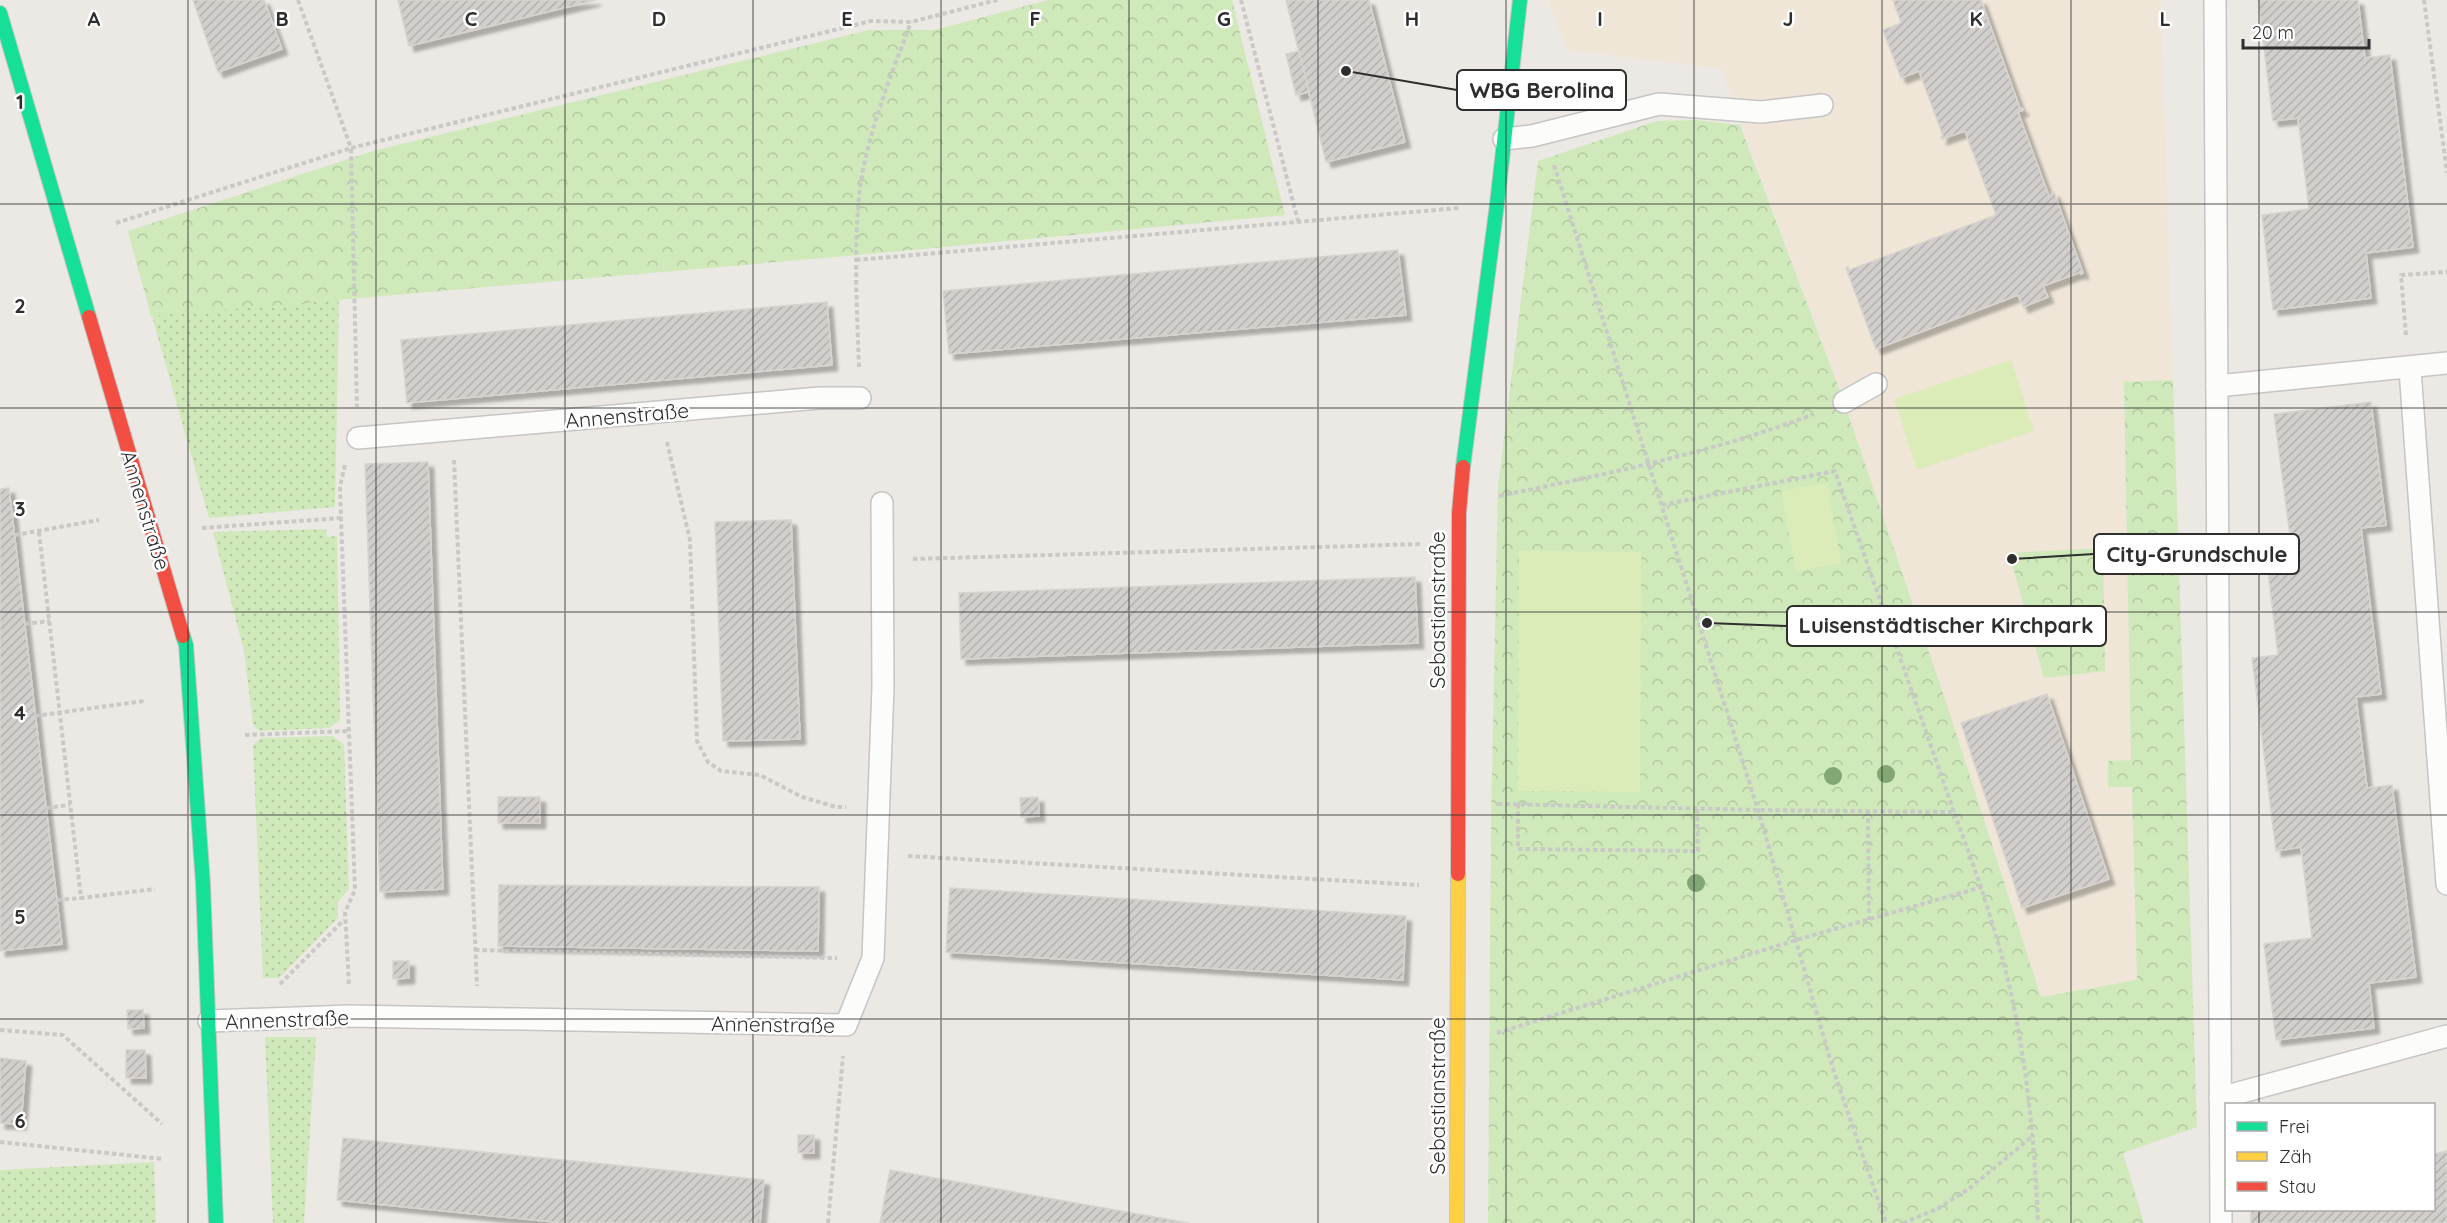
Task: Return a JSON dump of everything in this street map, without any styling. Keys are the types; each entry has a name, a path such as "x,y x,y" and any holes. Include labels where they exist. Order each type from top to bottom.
{"street":[{"name":"Sebastianstraße","path":"1457,1223 1458,543 1460,504 1520,0"},
{"name":"Annenstraße","path":"0,13 186,645 203,884 216,1223"}],"lane":[{"path":"2215,0 2221,1223"},
{"path":"1504,139 1545,133 1659,104 1761,112 1822,105"},
{"path":"2217,386 2410,369 2447,363"},
{"path":"2410,369 2447,884"},
{"path":"1844,402 1876,384"},
{"name":"Annenstraße","path":"358,438 819,398 860,398"},
{"name":"Annenstraße","path":"209,1021 350,1016 846,1025 873,958 875,854 883,687 882,503"},
{"path":"2220,1098 2447,1036"}],"path":[{"path":"298,0 351,148 358,438 344,469 340,486 355,890 347,904 345,919 350,1016"},
{"path":"116,223 351,148 871,21 911,22 997,0"},
{"path":"1241,0 1298,220"},
{"path":"2424,0 2447,173"},
{"path":"860,398 856,260 860,188 874,125 911,22"},
{"path":"1545,133 1758,810 1833,1069 1886,1223"},
{"path":"856,260 1497,204"},
{"path":"2410,369 2401,275 2447,272"},
{"path":"1460,504 1648,465 1763,433 1844,402"},
{"path":"660,412 690,540 697,741 700,750 708,762 721,771 760,775 802,797 836,807 846,807"},
{"path":"453,430 477,988 465,988"},
{"path":"1662,505 1835,471 1982,887 2015,1013 2034,1135 2038,1223"},
{"path":"202,528 340,518"},
{"path":"15,535 99,520"},
{"path":"39,532 81,898"},
{"path":"883,560 1458,543"},
{"path":"25,624 50,621"},
{"path":"35,716 144,701"},
{"path":"245,735 348,731"},
{"path":"1506,804 1954,812"},
{"path":"1518,804 1518,849 1698,851 1696,809"},
{"path":"46,808 70,805"},
{"path":"1868,812 1869,920"},
{"path":"875,854 1459,887"},
{"path":"1459,1045 1796,940 1982,887"},
{"path":"57,900 155,889"},
{"path":"279,985 345,919"},
{"path":"475,951 873,958"},
{"path":"349,986 360,986"},
{"path":"828,1223 846,1025"},
{"path":"0,1030 63,1035 162,1124"},
{"path":"1903,1223 1937,1209 1970,1188 2034,1135"},
{"path":"0,1142 164,1159"}],"shaded area":[{"path":"1550,0 2161,0 2173,380 2124,383 2131,760 2108,761 2108,787 2132,787 2137,980 2041,997 1947,705 1844,402 1721,69 1567,50"}],"green space":[{"path":"1048,0 1232,0 1285,215 859,255 151,316 128,231 373,151 869,30 934,30"},
{"path":"1695,120 1740,125 1844,402 1947,705 2041,997 2137,980 2132,787 2108,787 2108,761 2131,760 2124,382 2173,380 2197,1127 2123,1153 2144,1223 1488,1223 1491,821 1498,487 1538,161 1657,121"},
{"path":"128,231 339,298 335,507 209,518"},
{"path":"2011,360 2034,431 1917,470 1894,399"},
{"path":"1827,483 1841,563 1796,571 1781,491"},
{"path":"326,529 327,537 337,536 340,720 329,728 259,731 253,725 244,651 213,532"},
{"path":"2103,548 2105,671 2044,678 2009,553"},
{"path":"1519,551 1641,552 1640,792 1518,791"},
{"path":"333,736 344,745 349,889 338,902 338,918 279,978 263,978 253,745 261,738"},
{"path":"265,1037 316,1037 304,1223 273,1223"},
{"path":"154,1162 156,1223 0,1223 0,1170"}],"building":[{"path":"193,0 264,0 282,49 218,72"},
{"path":"398,0 596,0 409,46"},
{"path":"1286,0 1369,0 1405,142 1326,162"},
{"path":"1893,0 1981,0 2020,108 2023,110 2018,112 2049,196 2054,192 2083,273 2043,286 2048,297 2023,307 2018,295 1876,349 1846,268 1848,267 1849,270 1996,215 1965,131 1942,139 1943,136 1919,71 1901,78 1883,30 1901,23"},
{"path":"2258,0 2358,0 2365,58 2390,55 2413,247 2366,253 2371,298 2273,310 2262,215 2309,209 2298,118 2273,121"},
{"path":"1299,51 1309,92 1296,95 1286,54"},
{"path":"1398,250 1406,315 949,354 943,291"},
{"path":"827,302 832,365 407,403 401,340"},
{"path":"2371,402 2386,525 2361,528 2381,694 2356,697 2367,788 2392,785 2416,977 2369,983 2374,1028 2276,1040 2264,944 2312,938 2301,847 2276,851 2252,658 2278,655 2264,539 2290,536 2274,414"},
{"path":"428,462 443,889 380,892 365,464"},
{"path":"9,488 62,944 0,951 0,489"},
{"path":"791,520 800,739 723,741 715,522"},
{"path":"1415,577 1418,643 961,659 959,593"},
{"path":"2047,694 2109,879 2022,908 1961,723"},
{"path":"498,797 540,797 540,823 498,823"},
{"path":"1038,797 1039,816 1021,817 1020,798"},
{"path":"499,885 819,887 818,951 498,946"},
{"path":"950,888 1406,916 1403,980 946,952"},
{"path":"393,961 409,961 409,978 393,979"},
{"path":"127,1010 143,1010 144,1028 128,1029"},
{"path":"126,1050 145,1050 146,1078 126,1078"},
{"path":"0,1058 26,1061 21,1124 0,1123"},
{"path":"798,1135 814,1135 814,1153 798,1153"},
{"path":"343,1138 764,1180 760,1223 564,1223 337,1200"},
{"path":"2447,1151 2447,1223 2251,1223 2251,1211 2435,1211 2435,1154"},
{"path":"890,1170 1189,1223 880,1223"}],"traffic: fast":[{"path":"1463,467 1497,204 1520,0"},
{"path":"0,13 89,317"},
{"path":"183,636 186,645 203,884 216,1223"}],"traffic: slow":[{"path":"1457,1223 1458,874"}],"traffic: jam":[{"path":"89,317 183,636"},
{"path":"1458,874 1459,513 1463,467"}],"place":[{"name":"WBG Berolina","path":"1346,71"},
{"name":"City-Grundschule","path":"2012,559"},
{"name":"Luisenstädtischer Kirchpark","path":"1707,623"}]}
